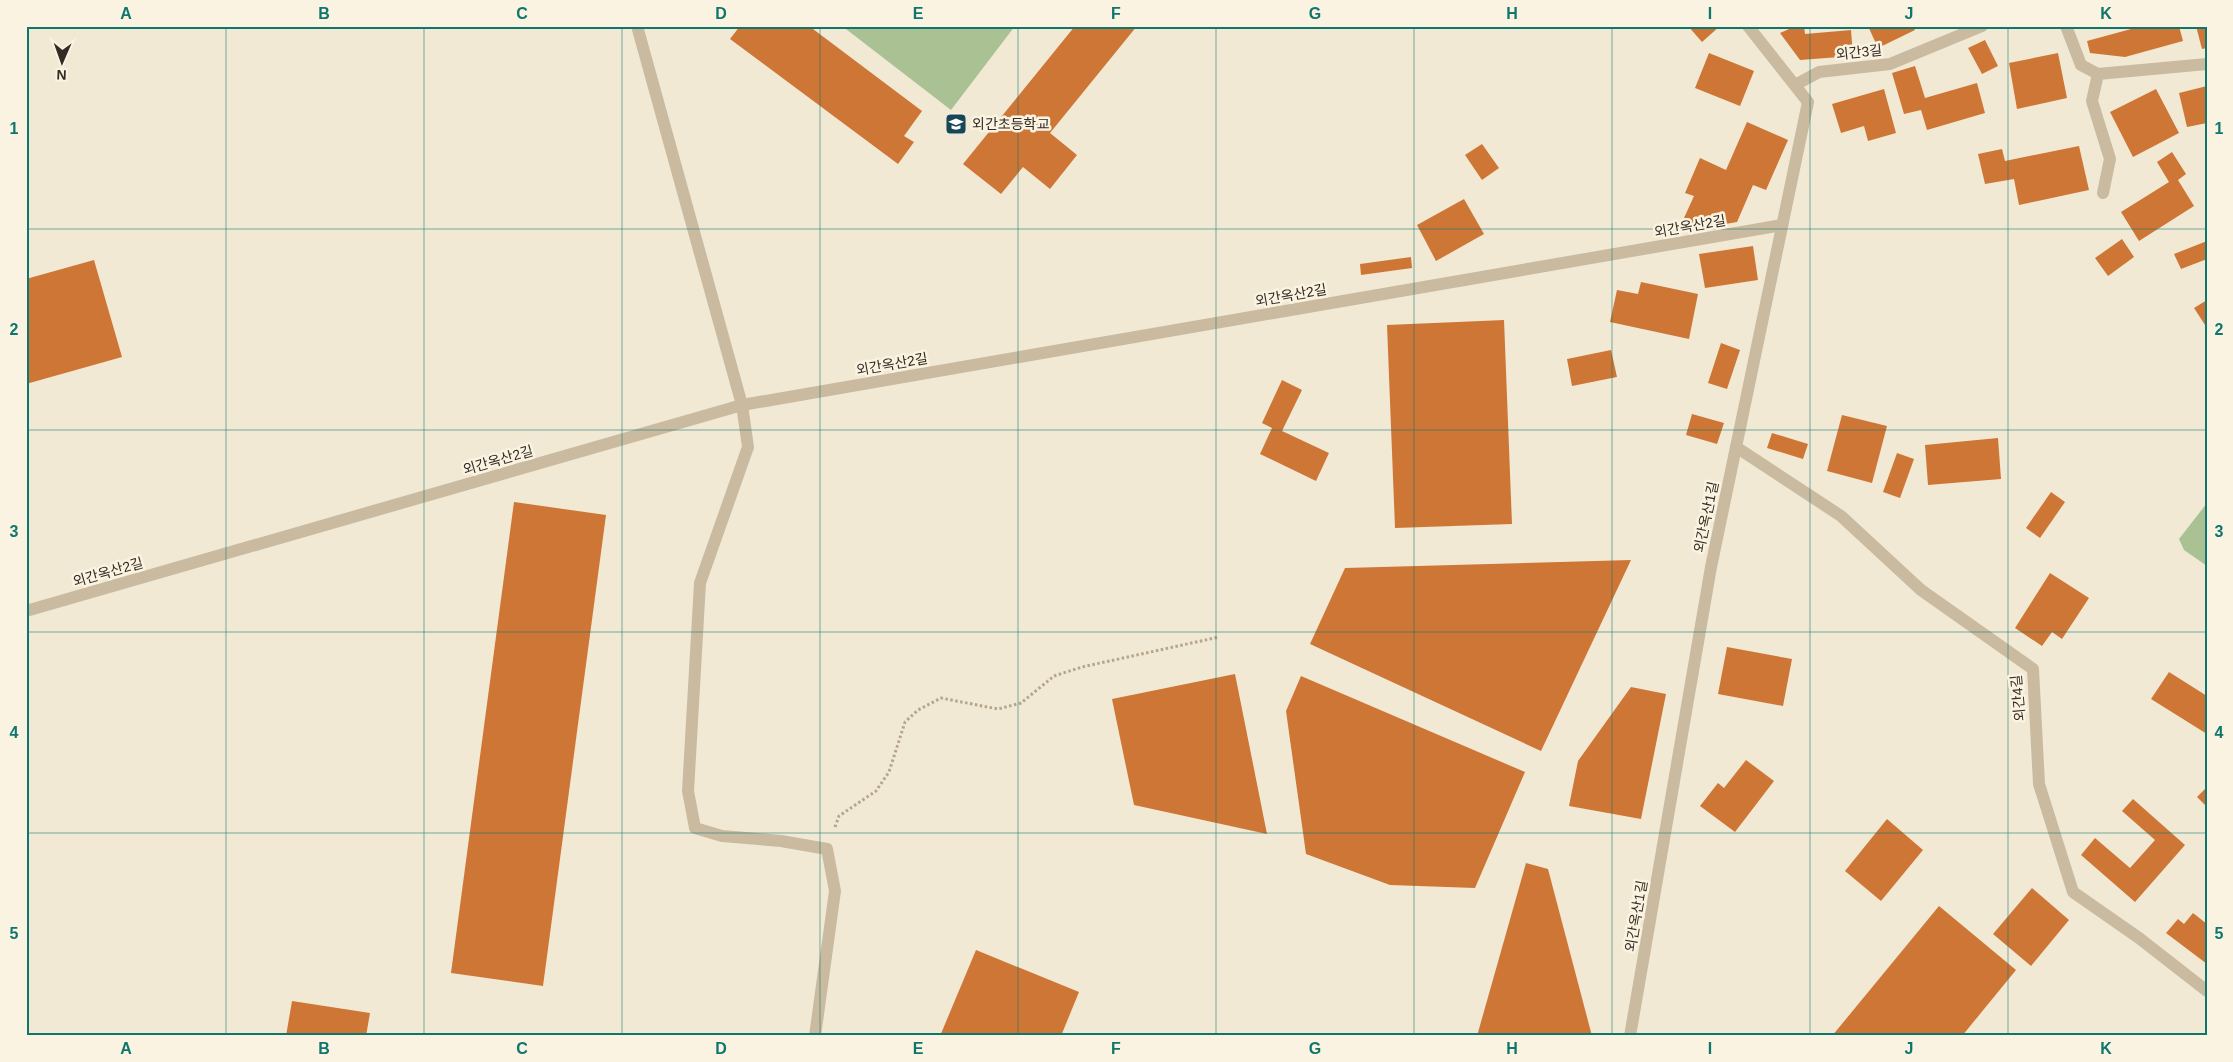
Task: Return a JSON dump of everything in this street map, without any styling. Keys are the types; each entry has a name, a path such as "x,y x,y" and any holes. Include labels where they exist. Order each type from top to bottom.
{"street":[{"path":"637,26 742,405 748,448 700,583 688,792 695,828 722,836 781,841 828,849 835,891 815,1036"},
{"name":"외간옥산1길","path":"1630,1036 1711,567 1808,102 1748,26"},
{"name":"외간3길","path":"1794,85 1819,72 1890,64 1982,26"},
{"path":"2066,26 2082,65 2098,74 2207,64"},
{"path":"2098,74 2092,101 2110,159 2103,193"},
{"name":"외간옥산2길","path":"26,611 742,405 1782,225"},
{"name":"외간4길","path":"1736,447 1840,516 1921,590 2033,669 2039,784 2073,892 2139,938 2207,991"}],"path":[{"path":"828,849 839,816 876,790 889,772 905,722 918,710 940,698 998,708 1013,705 1021,703 1054,676 1082,667 1219,637"}],"green space":[{"path":"842,26 1015,26 951,110"},
{"path":"2207,503 2207,566 2184,550 2179,539"}],"building":[{"path":"740,26 809,26 922,111 904,136 914,142 898,164 730,39"},
{"path":"1075,26 1137,26 1050,133 1077,155 1050,189 1023,167 1001,194 963,164"},
{"path":"1688,26 1720,26 1702,42"},
{"path":"1796,26 1804,26 1805,34 1851,30 1853,56 1800,60 1780,33"},
{"path":"1868,26 1913,26 1915,30 1878,48"},
{"path":"2142,26 2179,26 2183,41 2125,57 2090,53 2087,41"},
{"path":"2196,26 2207,26 2207,48 2202,49"},
{"path":"1985,40 1998,66 1982,74 1968,48"},
{"path":"1709,53 1754,71 1740,106 1695,88"},
{"path":"2058,53 2067,98 2017,109 2009,63"},
{"path":"1915,66 1925,98 1977,83 1985,113 1927,130 1921,110 1904,114 1892,73"},
{"path":"2207,86 2207,123 2187,127 2179,93"},
{"path":"1884,89 1896,133 1868,141 1864,126 1841,133 1832,104"},
{"path":"2156,89 2179,133 2133,157 2110,112"},
{"path":"1747,122 1788,140 1766,190 1753,185 1737,222 1686,231 1684,218 1694,196 1685,193 1700,158 1726,170"},
{"path":"1482,144 1499,168 1482,180 1465,155"},
{"path":"2079,146 2089,190 2019,205 2014,179 1985,184 1978,154 2002,149 2005,161"},
{"path":"2172,152 2186,174 2178,180 2194,206 2139,241 2121,212 2169,182 2157,162"},
{"path":"1464,199 1484,234 1436,261 1417,225"},
{"path":"2122,239 2134,257 2108,276 2095,258"},
{"path":"2207,241 2207,259 2181,269 2174,254"},
{"path":"1753,246 1758,280 1705,288 1699,254"},
{"path":"1411,257 1412,268 1361,275 1360,264"},
{"path":"94,260 122,357 26,384 26,279"},
{"path":"1641,282 1698,294 1689,339 1610,322 1617,290 1638,294"},
{"path":"2207,300 2207,328 2194,308"},
{"path":"1504,320 1512,524 1395,528 1387,325"},
{"path":"1721,343 1740,350 1727,389 1708,383"},
{"path":"1611,350 1617,377 1572,386 1567,359"},
{"path":"1282,380 1302,390 1282,431 1329,453 1316,481 1260,454 1272,428 1262,423"},
{"path":"1692,414 1724,423 1717,444 1686,435"},
{"path":"1842,415 1887,426 1872,483 1827,471"},
{"path":"1772,433 1808,444 1803,459 1767,448"},
{"path":"1998,438 2001,479 1928,485 1925,445"},
{"path":"1897,453 1914,459 1900,498 1883,492"},
{"path":"2051,492 2065,502 2040,538 2026,528"},
{"path":"514,502 606,515 543,986 451,973"},
{"path":"1631,560 1541,751 1310,644 1345,568"},
{"path":"2050,573 2089,598 2062,639 2052,632 2042,646 2015,628"},
{"path":"1727,647 1792,659 1783,706 1718,694"},
{"path":"2169,672 2207,696 2207,734 2151,699"},
{"path":"1235,674 1267,834 1134,805 1112,699"},
{"path":"1301,676 1525,772 1475,888 1390,885 1306,854 1286,711"},
{"path":"1631,687 1666,694 1641,819 1569,806 1578,761"},
{"path":"1746,760 1774,781 1735,832 1700,806 1718,783 1724,788"},
{"path":"2207,787 2207,807 2197,797"},
{"path":"2133,799 2185,845 2135,902 2081,855 2095,838 2130,868 2155,840 2122,811"},
{"path":"1887,819 1923,850 1881,901 1845,871"},
{"path":"1526,863 1548,869 1592,1036 1477,1036"},
{"path":"2032,888 2069,920 2031,966 1993,934"},
{"path":"1939,906 2016,970 1962,1036 1832,1036"},
{"path":"2193,913 2207,924 2207,964 2166,933 2178,919 2184,924"},
{"path":"976,950 1079,992 1061,1036 940,1036"},
{"path":"292,1001 370,1013 366,1036 286,1036"}],"place":[{"name":"외간초등학교","path":"956,124"}]}
